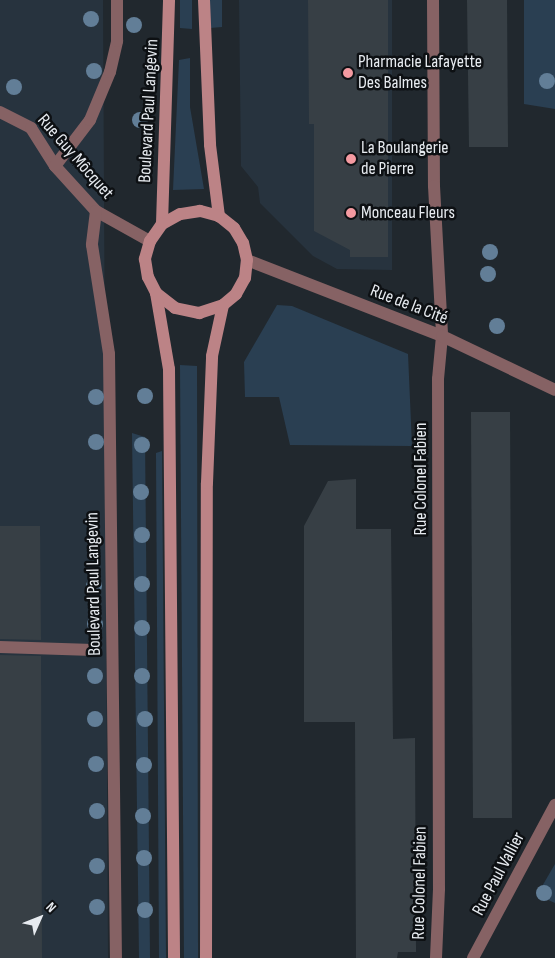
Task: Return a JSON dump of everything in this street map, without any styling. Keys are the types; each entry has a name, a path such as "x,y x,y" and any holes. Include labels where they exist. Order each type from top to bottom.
{"main road":[{"name":"Boulevard Paul Langevin","path":"162,224 169,0"},
{"path":"204,0 210,145 220,216"},
{"path":"156,293 175,308 199,312 223,305 236,294 244,278 247,260 239,235 220,216 200,211 180,214 162,224 150,241 147,268 156,293 169,369 174,958"},
{"path":"206,958 207,483 212,356 223,305"}],"street":[{"name":"Boulevard Paul Langevin","path":"55,166 90,120 110,72 117,42 117,0"},
{"name":"Rue Colonel Fabien","path":"433,0 434,186 442,336 438,379 439,889 436,958"},
{"name":"Rue Guy Môcquet","path":"0,112 30,128 55,166 96,211 150,241"},
{"name":"Boulevard Paul Langevin","path":"96,211 92,245 109,354 116,958"},
{"name":"Rue de la Cité","path":"247,260 442,336 555,390"},
{"path":"0,648 93,650"},
{"name":"Rue Paul Vallier","path":"473,958 555,805"}],"shaded area":[{"path":"0,0 103,0 108,958 0,958"},
{"path":"180,0 192,0 192,29 180,28"},
{"path":"209,0 222,0 222,27 210,28"},
{"path":"239,0 392,0 392,270 337,269 313,256 260,203 258,187 241,166"},
{"path":"524,0 555,0 555,109 524,104"},
{"path":"190,58 190,107 204,189 173,190 179,60"},
{"path":"277,305 292,306 408,354 412,446 290,445 279,397 245,397 244,362"},
{"path":"180,365 197,366 198,958 184,958"},
{"path":"132,433 145,437 150,958 139,958"},
{"path":"162,451 166,958 159,958 156,453"},
{"path":"555,864 555,903 537,895"}],"building":[{"path":"308,0 388,0 388,257 350,257 350,250 314,231 314,124 309,124"},
{"path":"467,0 507,0 508,147 469,147"},
{"path":"471,412 510,412 512,818 473,818"},
{"path":"356,479 356,529 391,529 393,739 415,738 416,952 398,952 397,958 356,958 355,722 304,722 304,526 328,481"},
{"path":"0,526 40,526 41,640 0,639"},
{"path":"0,655 41,656 42,958 0,958"}],"place":[{"name":"Pharmacie Lafayette Des Balmes","path":"348,73"},
{"name":"La Boulangerie de Pierre","path":"351,159"},
{"name":"Monceau Fleurs","path":"351,213"}]}
